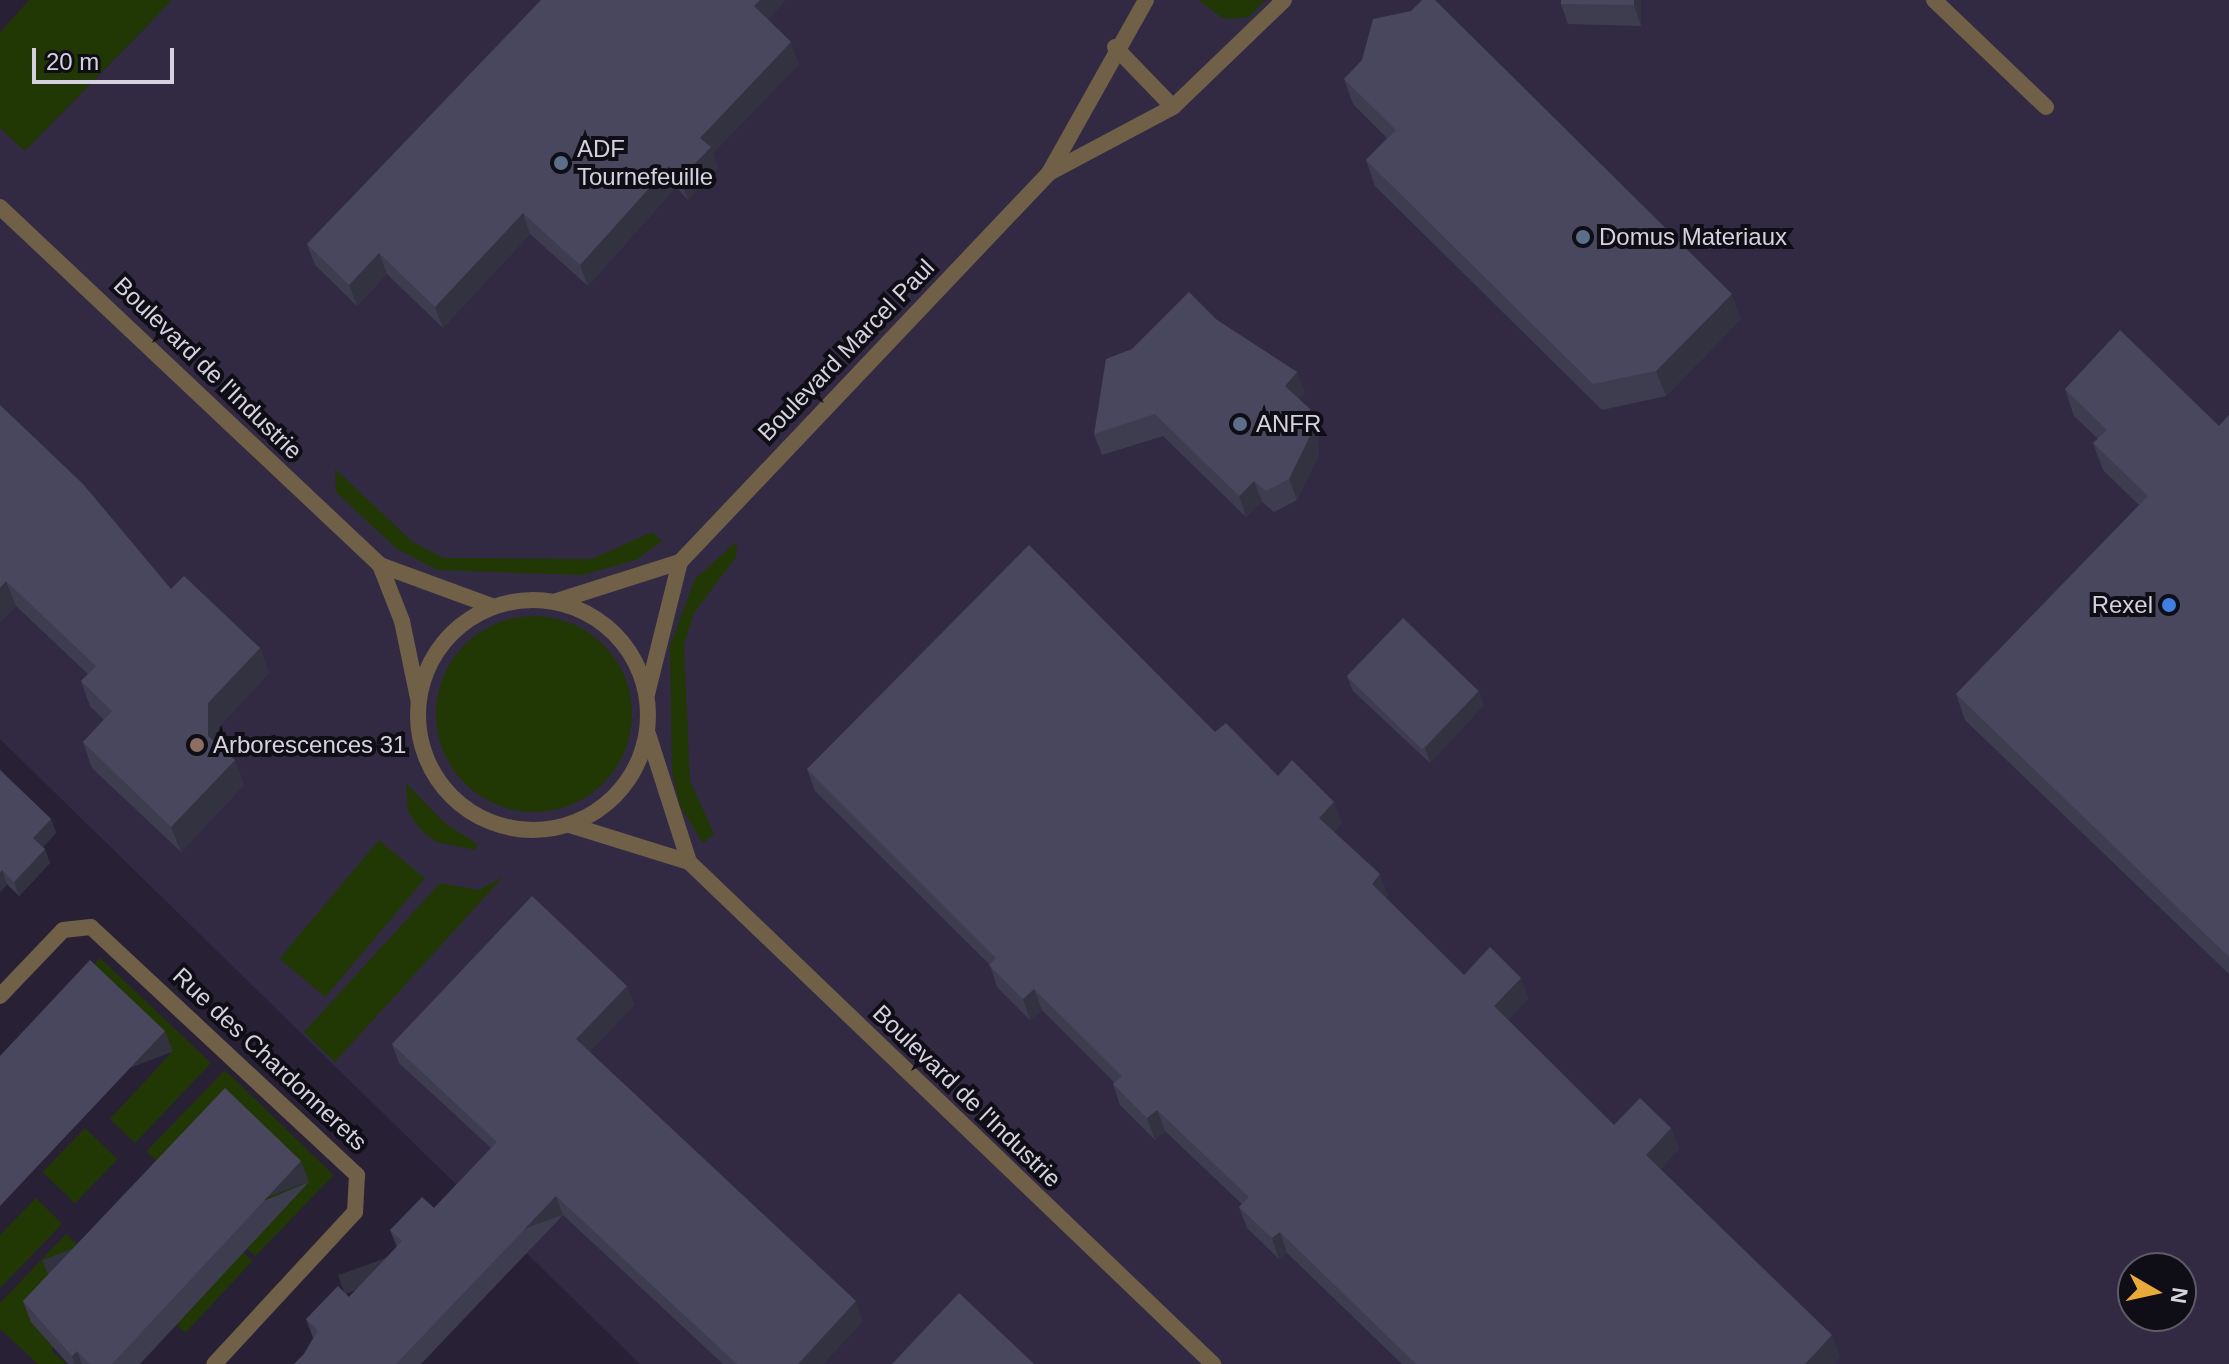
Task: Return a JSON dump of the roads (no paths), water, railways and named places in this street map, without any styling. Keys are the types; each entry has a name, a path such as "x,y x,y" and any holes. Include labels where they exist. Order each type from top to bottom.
{"street":[{"name":"Boulevard Marcel Paul","path":"557,601 680,562 1049,173 1115,47 1146,0"},
{"name":"Boulevard Marcel Paul","path":"1049,173 1173,107 1284,0"},
{"path":"1934,0 2046,107"},
{"path":"1115,47 1173,107"},
{"name":"Boulevard de l'Industrie","path":"0,207 380,565 492,606"},
{"name":"Boulevard Marcel Paul","path":"647,694 680,562"},
{"name":"Boulevard de l'Industrie","path":"380,565 402,621 418,698"},
{"path":"557,601 617,634 647,694 648,730 622,788 570,825 509,828 448,795 421,744 418,698 443,641 492,606 557,601"},
{"name":"Boulevard de l'Industrie","path":"648,730 689,862"},
{"name":"Boulevard de l'Industrie","path":"570,825 689,862 1213,1364"},
{"name":"Rue des Chardonnerets","path":"0,996 63,930 91,927 357,1175 355,1212 214,1364"}],"place":[{"name":"ADF Tournefeuille","path":"561,163"},
{"name":"Domus Materiaux","path":"1583,237"},
{"name":"ANFR","path":"1240,424"},
{"name":"Rexel","path":"2169,605"},
{"name":"Arborescences 31","path":"197,745"}]}
